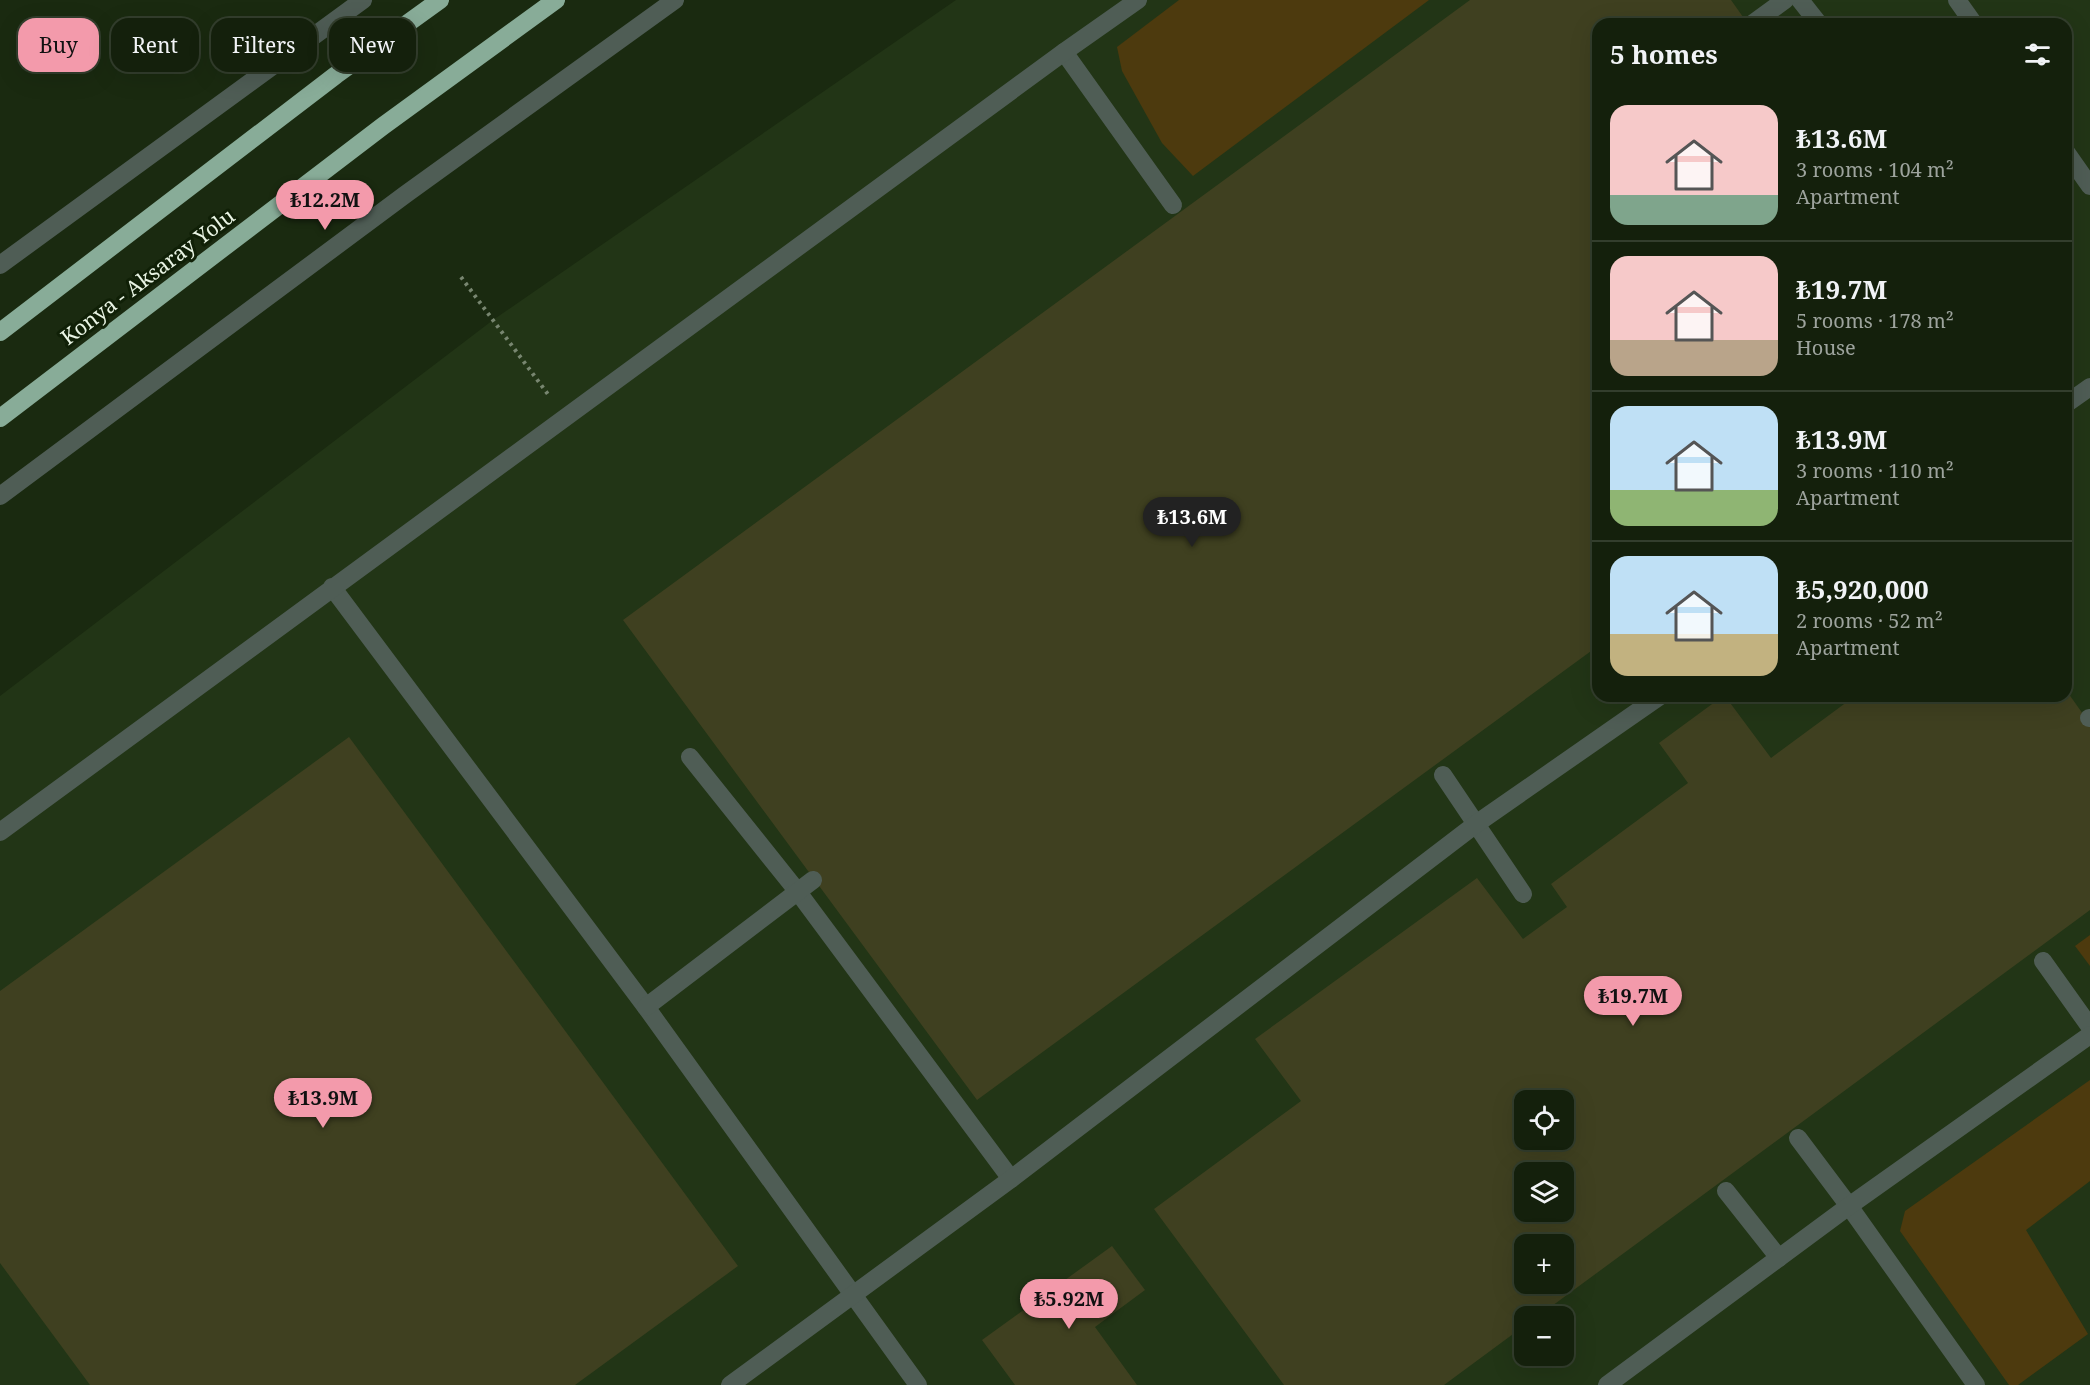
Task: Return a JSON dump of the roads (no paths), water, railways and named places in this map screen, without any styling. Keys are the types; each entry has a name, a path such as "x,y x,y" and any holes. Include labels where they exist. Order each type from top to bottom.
{"highway":[{"path":"0,332 336,75 440,0"},
{"name":"Konya - Aksaray Yolu","path":"0,418 383,126 556,0"}],"street":[{"path":"0,265 363,0"},
{"path":"0,496 406,194 675,0"},
{"path":"0,832 1138,0"},
{"path":"1760,18 1785,0"},
{"path":"1800,0 1814,18"},
{"path":"1957,0 1970,18"},
{"path":"1064,52 1173,204"},
{"path":"2072,160 2090,186"},
{"path":"2072,400 2090,387"},
{"path":"333,587 646,1007 918,1385"},
{"path":"730,1385 1011,1179 1476,824 1651,702"},
{"path":"690,757 798,892 1011,1179"},
{"path":"1443,775 1523,894"},
{"path":"646,1007 813,880"},
{"path":"2043,961 2090,1027"},
{"path":"1607,1385 1849,1206 2090,1035"},
{"path":"1798,1138 1976,1385"},
{"path":"1726,1191 1779,1258"}]}
